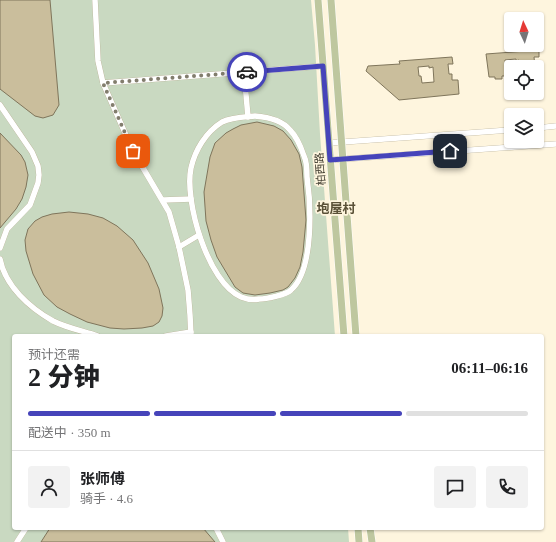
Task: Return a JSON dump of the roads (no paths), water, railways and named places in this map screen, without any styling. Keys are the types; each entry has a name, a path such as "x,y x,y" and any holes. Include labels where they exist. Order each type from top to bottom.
{"main road":[{"name":"柏西路","path":"318,0 344,334"},
{"path":"331,0 356,334"},
{"path":"358,530 359,542"},
{"path":"370,530 372,542"}],"street":[{"path":"95,0 98,61 103,83 133,151 169,212 179,247 188,290 191,334"},
{"path":"103,83 323,66"},
{"path":"244,72 248,117"},
{"path":"0,105 32,152 38,166 39,175 38,183 30,205 7,229 0,248"},
{"path":"269,117 289,128 297,138 305,157 310,203 308,248 302,271 295,286 290,292 258,299 242,298 232,292 215,271 199,235 191,199 189,178 195,155 201,143 211,131 223,122 237,118 269,117"},
{"path":"544,127 556,126"},
{"path":"329,144 504,131"},
{"path":"330,160 556,144"},
{"path":"163,200 191,199"},
{"path":"179,247 199,235"},
{"path":"0,259 1,266 10,282 17,292 34,308 54,321 92,334"},
{"path":"16,542 25,530"},
{"path":"217,530 223,542"}],"district":[{"name":"垉屋村","path":"336,208"}]}
